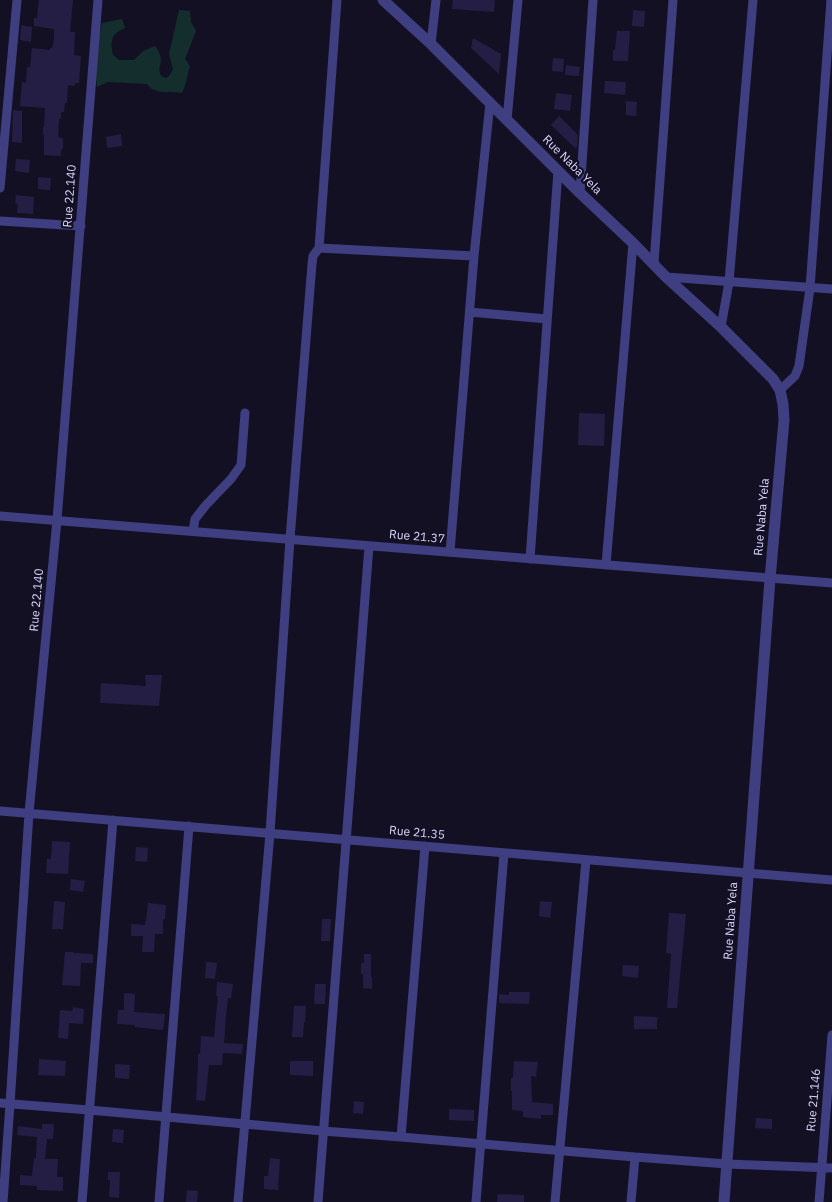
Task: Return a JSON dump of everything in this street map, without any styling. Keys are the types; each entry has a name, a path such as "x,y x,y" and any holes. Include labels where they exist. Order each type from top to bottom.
{"street":[{"path":"0,188 17,0"},
{"name":"Rue 22.140","path":"3,1202 29,813 57,520 98,0"},
{"path":"238,1202 270,833 290,539 312,264 313,256 319,248 337,0"},
{"name":"Rue Naba Yela","path":"384,0 654,263 666,277 721,327 773,379 780,390 784,420 770,579 724,1202"},
{"path":"431,44 436,0"},
{"path":"508,120 518,0"},
{"path":"580,193 593,0"},
{"path":"654,263 673,0"},
{"path":"721,327 729,282 753,0"},
{"path":"780,390 795,376 799,366 810,288 831,0"},
{"path":"450,552 474,256 490,103"},
{"path":"530,559 558,170"},
{"path":"0,221 81,226"},
{"path":"606,565 633,243"},
{"path":"319,248 474,256"},
{"path":"666,277 832,289"},
{"path":"470,312 547,319"},
{"path":"193,531 195,520 241,465 245,413"},
{"name":"Rue 21.37","path":"0,516 832,583"},
{"path":"318,1202 369,546"},
{"name":"Rue 21.35","path":"0,811 832,880"},
{"path":"82,1202 113,820"},
{"path":"159,1202 189,826"},
{"path":"401,1137 425,846"},
{"path":"476,1202 504,853"},
{"path":"555,1202 586,860"},
{"name":"Rue 21.146","path":"819,1202 832,1035"},
{"path":"0,1103 635,1157 727,1164 832,1168"},
{"path":"631,1202 635,1157"}],"green space":[{"path":"179,10 190,11 191,22 196,31 185,59 190,66 182,93 154,90 147,84 108,82 97,87 96,55 102,23 122,19 125,28 114,35 112,42 113,55 119,60 134,60 143,51 155,46 161,58 159,70 161,76 166,78 173,69 169,54"}],"building":[{"path":"39,0 73,0 70,32 75,32 74,55 81,56 79,83 75,83 75,86 68,85 67,103 65,103 64,112 61,112 61,119 59,119 58,137 63,138 61,156 44,155 43,127 45,108 20,106 22,82 26,83 27,67 30,67 32,48 50,50 54,41 54,29 34,26 34,18 37,18"},
{"path":"453,0 495,0 494,12 452,9"},
{"path":"633,10 645,11 644,27 632,26"},
{"path":"21,25 32,27 31,42 20,40"},
{"path":"617,31 630,31 628,61 613,61"},
{"path":"473,38 501,54 499,74 471,48"},
{"path":"553,58 564,59 563,72 552,71"},
{"path":"566,65 580,67 579,76 565,75"},
{"path":"605,81 626,82 625,95 604,93"},
{"path":"556,93 572,95 570,111 554,109"},
{"path":"626,101 637,102 636,116 626,115"},
{"path":"13,110 22,111 22,143 12,142"},
{"path":"559,116 578,135 577,147 575,148 551,125"},
{"path":"121,134 122,146 107,148 106,137"},
{"path":"16,159 30,160 29,173 15,171"},
{"path":"38,177 51,178 50,190 38,189"},
{"path":"16,195 34,197 33,214 17,213"},
{"path":"579,413 605,414 604,446 578,445"},
{"path":"145,675 162,675 159,706 100,703 101,683 146,686"},
{"path":"52,841 70,842 68,874 46,873 47,859 51,859"},
{"path":"136,847 148,848 147,862 135,861"},
{"path":"71,879 85,881 83,892 70,890"},
{"path":"54,901 65,902 63,929 52,929"},
{"path":"540,901 552,902 550,918 539,916"},
{"path":"148,903 166,905 165,920 163,919 163,934 155,934 154,952 142,952 143,936 131,936 131,924 145,925"},
{"path":"669,913 686,914 677,1008 667,1008 671,954 666,953"},
{"path":"322,919 331,919 330,941 321,941"},
{"path":"65,952 93,954 93,963 81,963 80,986 62,985"},
{"path":"364,954 371,954 372,989 363,988 361,963 364,963"},
{"path":"206,962 217,963 215,979 205,978"},
{"path":"623,965 639,966 638,978 622,976"},
{"path":"217,982 233,984 231,998 228,998 224,1043 243,1044 242,1054 223,1053 222,1065 209,1065 205,1101 196,1100 198,1054 200,1054 201,1036 214,1037 218,996 216,996"},
{"path":"315,984 326,984 325,1004 314,1004"},
{"path":"509,992 530,992 529,1004 499,1003 499,994 509,995"},
{"path":"124,993 135,994 134,1012 165,1014 163,1030 117,1024 118,1010 124,1010"},
{"path":"294,1006 306,1006 303,1037 292,1037"},
{"path":"73,1007 84,1009 83,1024 69,1023 68,1039 58,1038 60,1010 72,1011"},
{"path":"634,1016 657,1017 657,1029 634,1029"},
{"path":"39,1059 66,1061 65,1076 38,1075"},
{"path":"290,1061 313,1061 313,1076 290,1075"},
{"path":"514,1061 538,1062 536,1077 531,1076 532,1102 553,1104 553,1115 541,1115 541,1119 523,1117 523,1111 512,1110 511,1078 513,1078"},
{"path":"115,1064 130,1065 129,1079 115,1078"},
{"path":"354,1101 364,1102 363,1114 353,1113"},
{"path":"449,1109 474,1110 474,1121 449,1120"},
{"path":"756,1118 772,1119 772,1129 755,1128"},
{"path":"42,1124 54,1124 53,1139 47,1139 45,1159 58,1159 57,1177 63,1177 63,1191 37,1190 37,1186 20,1185 20,1175 32,1176 34,1158 36,1158 37,1137 17,1135 18,1126 42,1129"},
{"path":"113,1129 124,1130 123,1143 112,1142"},
{"path":"270,1158 280,1159 278,1190 264,1189 264,1176 268,1176"},
{"path":"108,1172 120,1172 119,1198 109,1197 110,1180 108,1180"},
{"path":"187,1190 198,1191 197,1202 186,1202"},
{"path":"498,1194 524,1195 524,1202 497,1202"}]}
